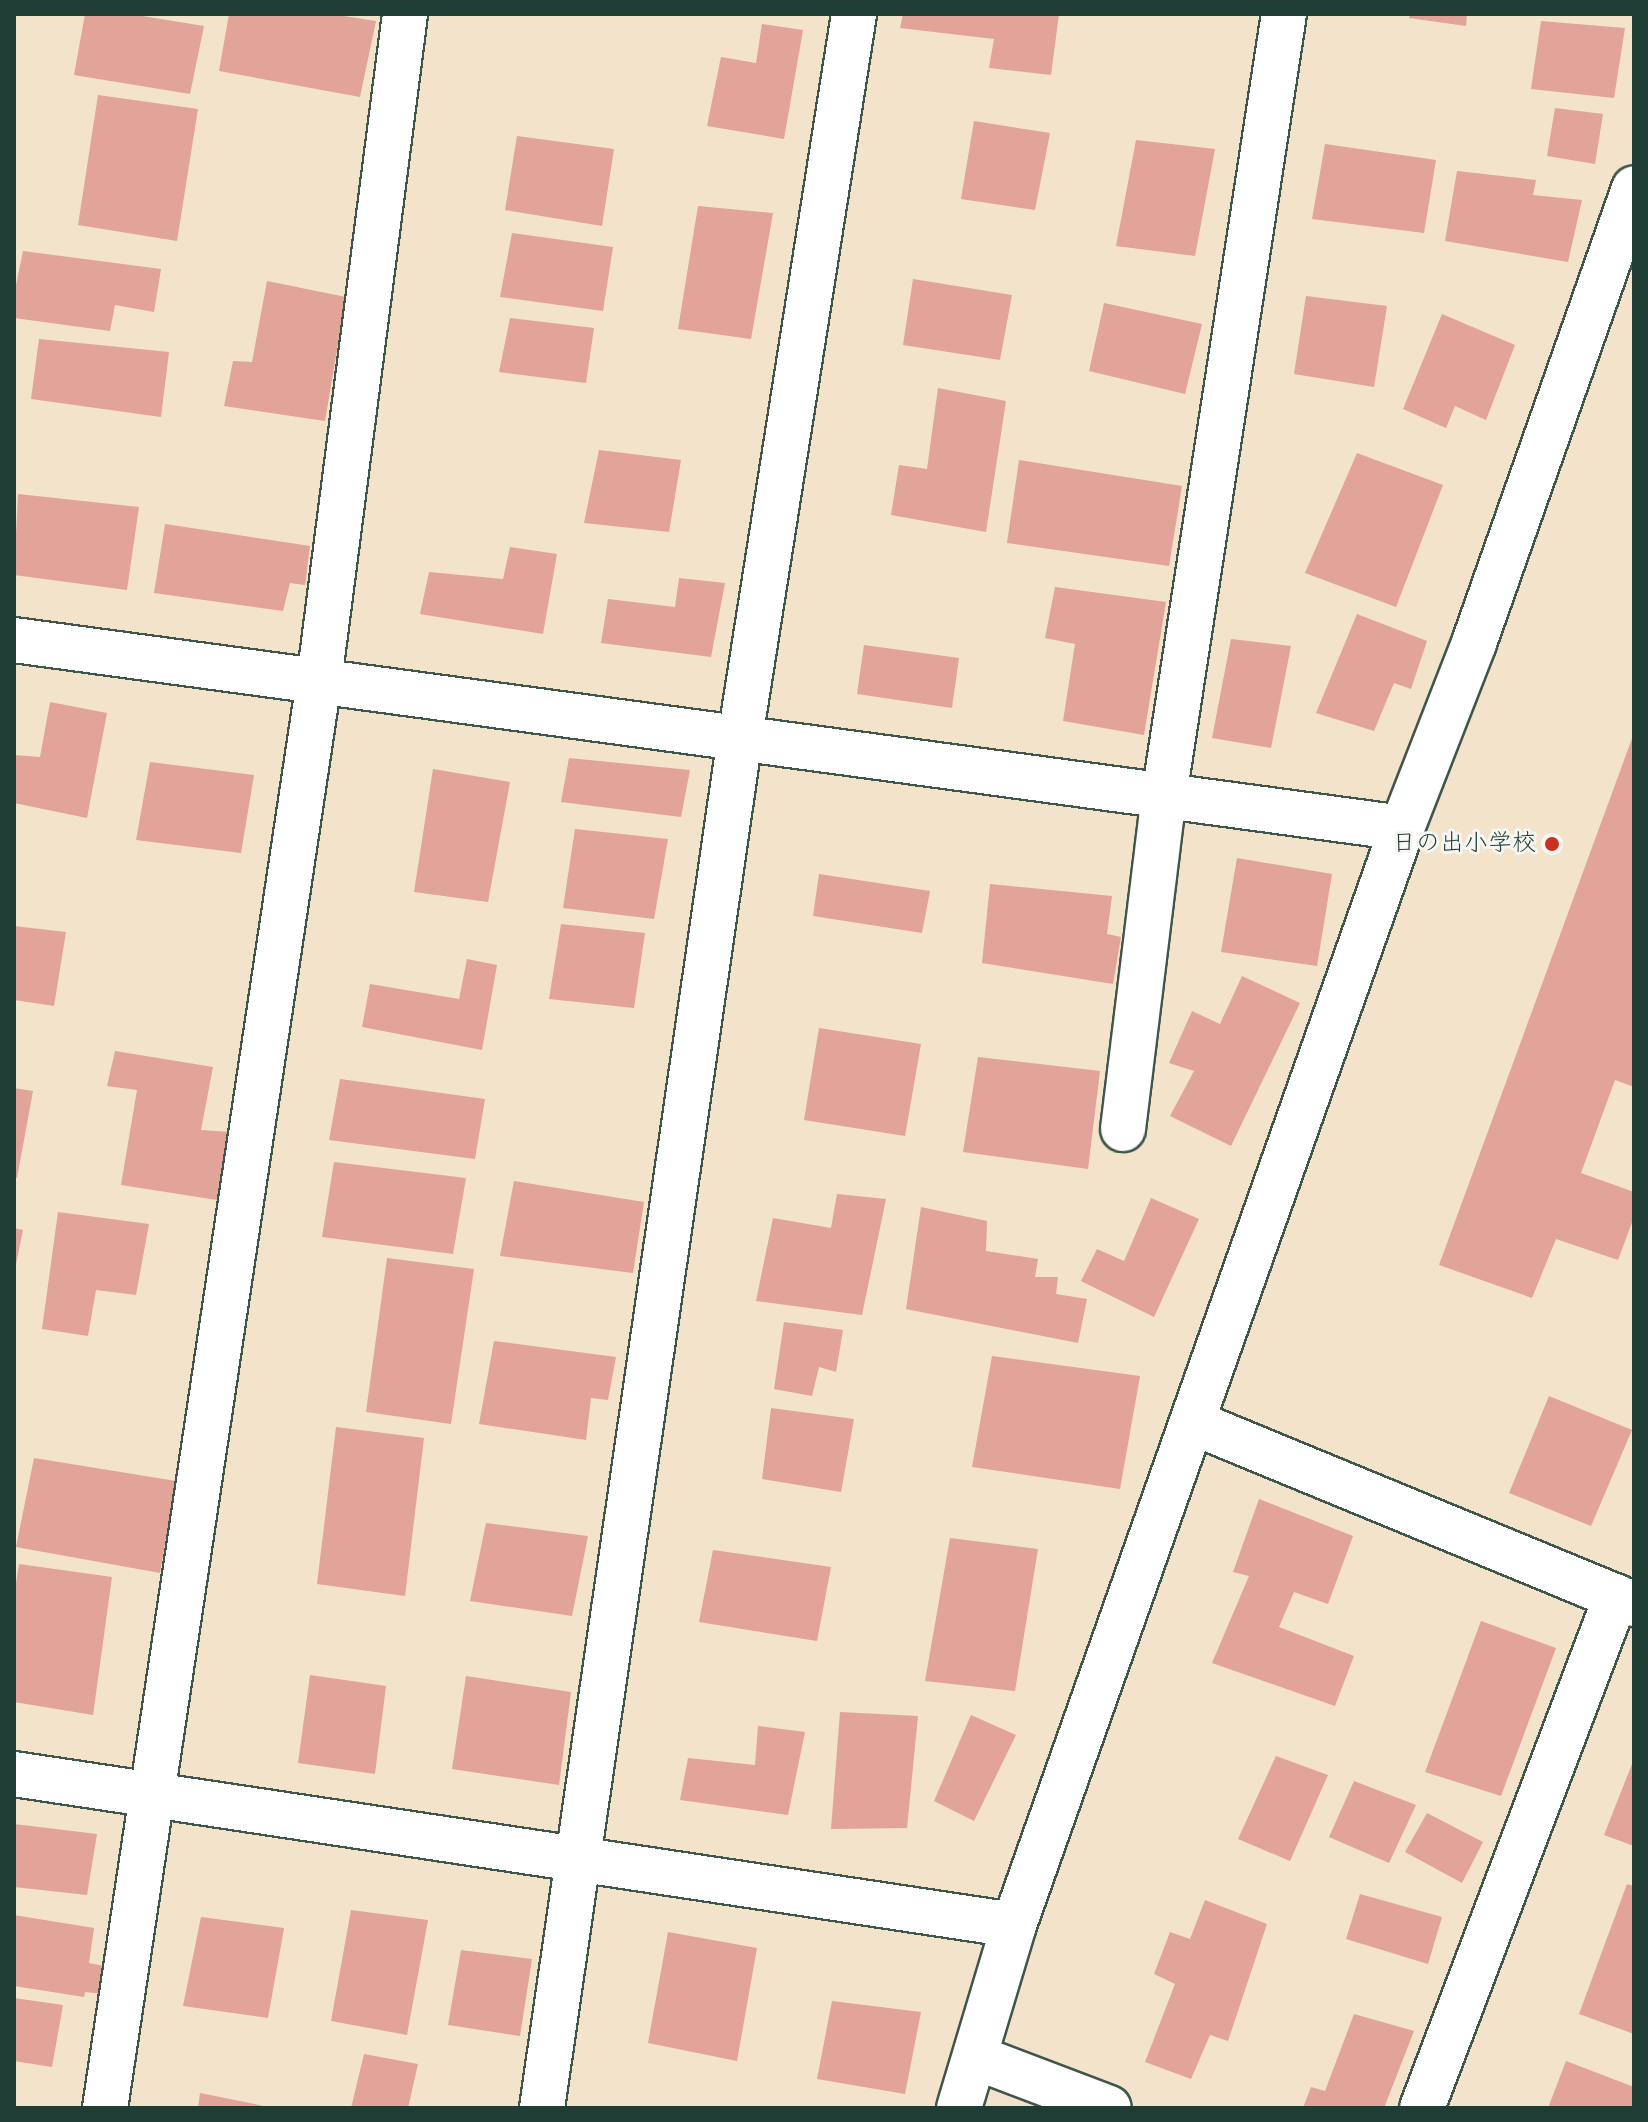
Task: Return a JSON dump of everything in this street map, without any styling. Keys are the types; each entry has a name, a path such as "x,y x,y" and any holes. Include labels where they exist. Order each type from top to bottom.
{"street":[{"path":"105,2108 319,681 405,14"},
{"path":"542,2108 740,738 854,14"},
{"path":"1123,1129 1164,796 1284,14"},
{"path":"959,2108 1014,1925 1402,828 1474,643 1634,188"},
{"path":"14,640 1402,828"},
{"path":"1192,1422 1625,1600 1422,2108"},
{"path":"14,1774 1014,1925"},
{"path":"975,2057 1109,2108"}],"building":[{"path":"85,14 130,14 204,26 190,94 74,75"},
{"path":"229,14 331,14 376,21 360,97 219,71"},
{"path":"903,14 1059,14 1051,75 989,68 994,39 900,28"},
{"path":"1410,14 1467,14 1466,26 1409,18"},
{"path":"1541,21 1625,28 1614,98 1531,89"},
{"path":"762,24 803,30 784,139 707,126 721,57 756,63"},
{"path":"98,95 198,109 177,241 78,225"},
{"path":"1555,108 1603,114 1595,164 1547,156"},
{"path":"974,121 1050,133 1035,210 961,199"},
{"path":"517,136 614,149 602,226 505,210"},
{"path":"1136,140 1215,149 1195,256 1116,246"},
{"path":"1325,144 1436,160 1424,233 1312,219"},
{"path":"1457,171 1536,180 1533,195 1582,200 1568,262 1445,241"},
{"path":"698,206 773,213 751,339 678,329"},
{"path":"512,233 613,247 603,311 500,297"},
{"path":"23,251 161,269 154,312 115,305 110,331 14,318 14,295"},
{"path":"913,279 1012,295 1000,360 903,345"},
{"path":"267,281 346,297 325,421 224,406 233,361 252,362"},
{"path":"1306,296 1387,306 1374,387 1294,374"},
{"path":"1104,303 1202,324 1185,394 1089,371"},
{"path":"1442,314 1515,345 1486,420 1455,406 1446,428 1403,409"},
{"path":"510,318 594,328 586,383 499,372"},
{"path":"39,339 169,352 161,417 31,399"},
{"path":"938,388 1006,401 986,532 891,515 899,465 927,469"},
{"path":"599,450 681,460 669,532 584,523"},
{"path":"1357,453 1443,485 1396,607 1305,573"},
{"path":"1019,460 1182,486 1169,566 1007,543"},
{"path":"18,494 139,507 127,590 14,575"},
{"path":"165,524 310,546 305,585 290,583 283,611 154,593"},
{"path":"510,547 557,554 543,634 420,614 429,572 503,579"},
{"path":"679,578 725,583 711,657 601,643 608,599 675,607"},
{"path":"1055,587 1166,602 1144,735 1063,721 1075,644 1045,638"},
{"path":"1357,614 1427,641 1411,689 1394,683 1374,731 1316,713"},
{"path":"1231,639 1291,646 1271,748 1212,738"},
{"path":"864,645 959,658 952,708 857,694"},
{"path":"50,702 107,713 87,818 14,803 14,755 40,757"},
{"path":"1634,733 1634,1087 1615,1080 1581,1173 1634,1192 1634,1217 1618,1260 1556,1239 1532,1298 1439,1265"},
{"path":"569,758 690,770 681,817 561,802"},
{"path":"150,762 254,775 241,853 136,840"},
{"path":"433,769 510,782 488,902 414,892"},
{"path":"575,829 668,839 654,919 563,908"},
{"path":"1237,858 1332,874 1317,966 1221,952"},
{"path":"819,874 930,891 922,933 813,916"},
{"path":"990,884 1112,896 1107,934 1121,937 1113,984 982,963"},
{"path":"561,924 645,933 634,1008 549,999"},
{"path":"14,926 66,932 54,1006 14,1000"},
{"path":"467,959 497,965 482,1050 362,1027 370,984 459,999"},
{"path":"1242,976 1300,1003 1231,1146 1170,1116 1194,1071 1169,1063 1192,1011 1220,1024"},
{"path":"819,1028 921,1044 905,1136 804,1120"},
{"path":"115,1051 213,1067 201,1130 230,1132 217,1200 121,1185 137,1090 107,1086"},
{"path":"978,1057 1100,1071 1088,1169 963,1152"},
{"path":"340,1079 485,1099 475,1159 329,1140"},
{"path":"14,1088 33,1091 17,1178 14,1177"},
{"path":"334,1162 466,1178 453,1254 322,1237"},
{"path":"514,1181 644,1202 633,1273 500,1256"},
{"path":"837,1194 886,1199 862,1315 756,1301 773,1218 831,1228"},
{"path":"1151,1198 1199,1219 1154,1317 1081,1281 1097,1249 1124,1261"},
{"path":"921,1207 987,1221 986,1251 1038,1259 1035,1277 1058,1277 1056,1294 1087,1299 1078,1343 906,1309"},
{"path":"58,1212 149,1224 136,1295 96,1290 88,1336 42,1329"},
{"path":"14,1228 23,1230 15,1269 14,1269"},
{"path":"387,1258 474,1269 451,1424 366,1412"},
{"path":"784,1322 843,1330 836,1372 819,1367 812,1396 774,1389"},
{"path":"494,1341 616,1357 608,1400 591,1398 586,1440 479,1424"},
{"path":"992,1356 1140,1376 1120,1489 972,1467"},
{"path":"1549,1396 1632,1430 1591,1526 1509,1493"},
{"path":"771,1408 854,1419 841,1492 762,1479"},
{"path":"336,1427 424,1438 405,1596 317,1584"},
{"path":"34,1458 176,1481 160,1573 16,1547"},
{"path":"1259,1499 1353,1536 1328,1604 1294,1592 1279,1627 1354,1656 1335,1706 1212,1663 1249,1576 1233,1572"},
{"path":"486,1523 588,1536 572,1616 470,1601"},
{"path":"950,1538 1038,1549 1015,1691 925,1681"},
{"path":"713,1550 831,1567 817,1641 699,1622"},
{"path":"19,1564 112,1577 93,1715 14,1702 14,1596"},
{"path":"1481,1621 1556,1648 1501,1796 1425,1772"},
{"path":"310,1675 386,1686 375,1774 298,1763"},
{"path":"466,1676 571,1692 559,1785 452,1769"},
{"path":"840,1712 918,1716 907,1828 831,1829"},
{"path":"971,1715 1016,1735 974,1821 934,1801"},
{"path":"758,1726 805,1732 788,1815 680,1800 688,1758 755,1765"},
{"path":"1276,1756 1328,1775 1290,1861 1238,1839"},
{"path":"1634,1765 1634,1846 1604,1835"},
{"path":"1354,1781 1416,1805 1389,1863 1329,1837"},
{"path":"1427,1813 1483,1842 1462,1883 1405,1852"},
{"path":"14,1824 97,1834 87,1895 14,1887"},
{"path":"1627,1884 1634,1886 1634,2034 1579,2014"},
{"path":"1360,1894 1442,1917 1428,1964 1346,1939"},
{"path":"1205,1900 1267,1924 1228,2041 1210,2035 1191,2079 1145,2062 1175,1984 1154,1974 1170,1932 1190,1939"},
{"path":"351,1910 428,1920 407,2035 331,2021"},
{"path":"14,1915 94,1928 89,1963 109,1967 105,1994 85,1992 84,1997 14,1986"},
{"path":"201,1917 284,1928 268,2018 183,2006"},
{"path":"668,1932 757,1948 737,2061 648,2043"},
{"path":"461,1950 532,1959 520,2036 448,2025"},
{"path":"14,1998 63,2005 52,2067 14,2061"},
{"path":"832,2001 921,2012 905,2094 817,2079"},
{"path":"1354,2014 1414,2031 1384,2108 1303,2108 1311,2087 1325,2091"},
{"path":"364,2054 418,2064 408,2108 351,2108"},
{"path":"1566,2061 1634,2087 1634,2108 1548,2108"},
{"path":"200,2093 269,2107 269,2108 198,2108"}],"place":[{"name":"日の出小学校","path":"1552,844"}]}
